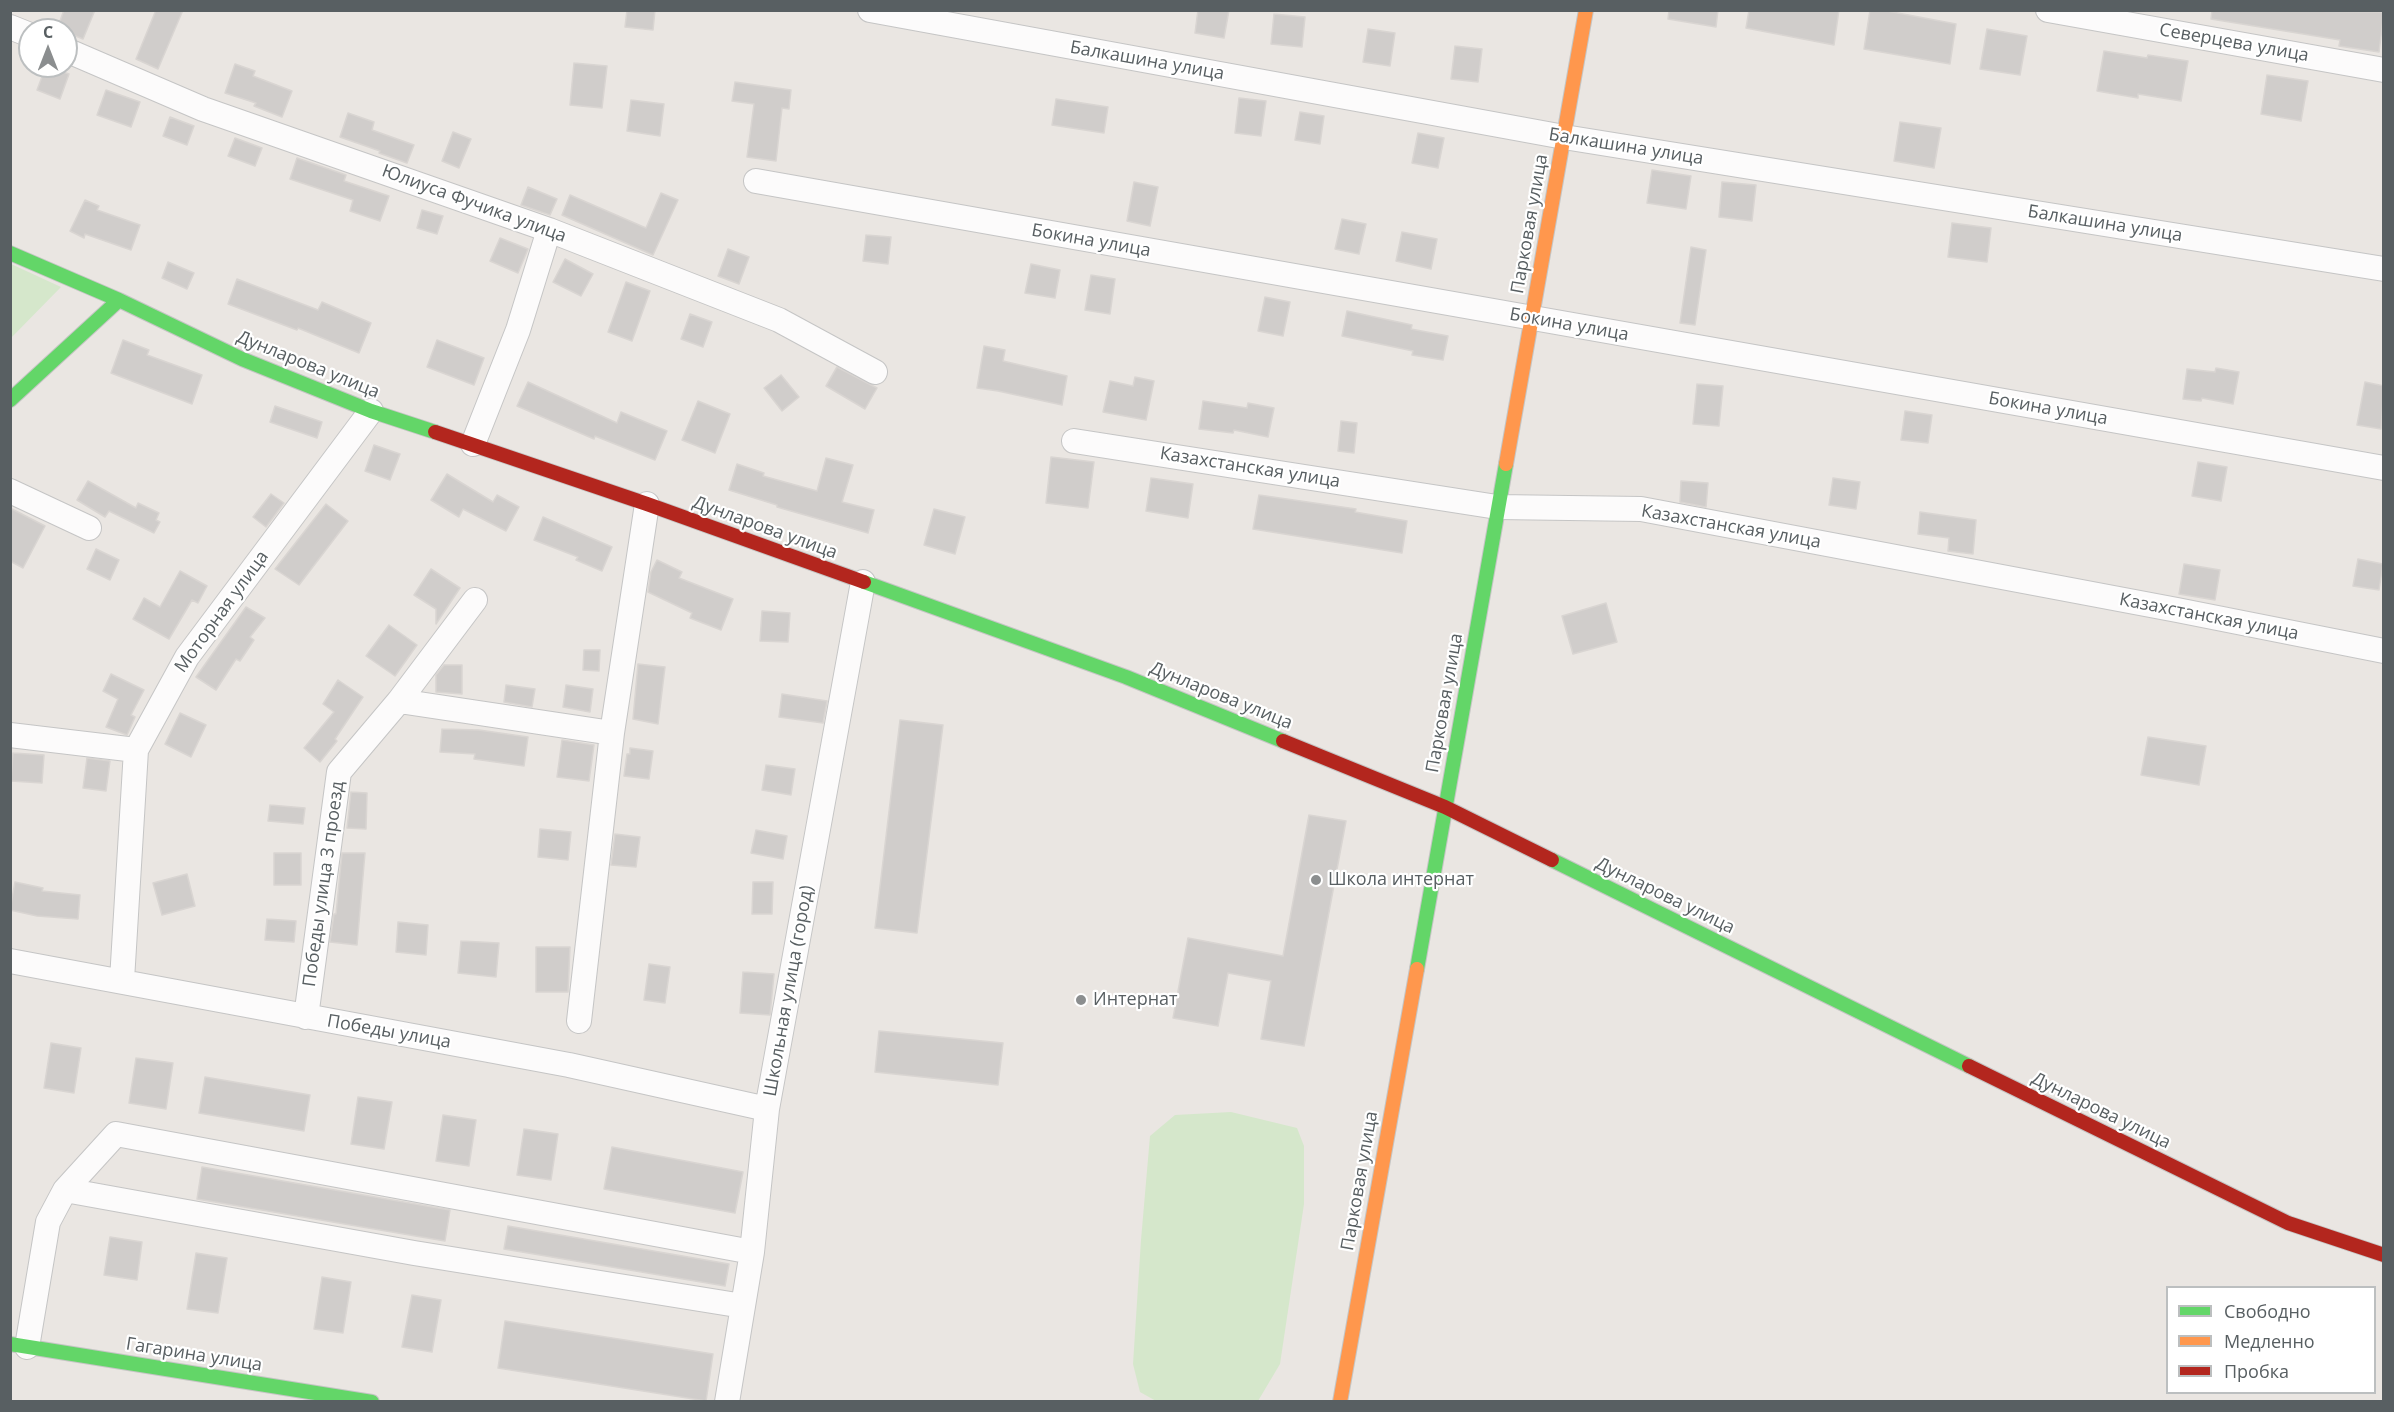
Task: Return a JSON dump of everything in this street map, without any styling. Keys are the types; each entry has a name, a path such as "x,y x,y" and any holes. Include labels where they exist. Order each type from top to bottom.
{"street":[{"name":"Балкашина улица","path":"870,10 1564,137 2384,268"},
{"name":"Парковая улица","path":"1340,1401 1586,10"},
{"name":"Северцева улица","path":"2048,10 2384,70"},
{"name":"Юлиуса Фучика улица","path":"78,55 203,109 549,230 779,320 875,372"},
{"name":"Бокина улица","path":"756,181 2384,468"},
{"path":"473,444 518,330 549,230"},
{"name":"Дунларова улица","path":"10,253 119,300 242,359 371,411 647,504 1126,677 1445,807 2288,1222 2384,1255"},
{"path":"10,400 119,300"},
{"name":"Моторная улица","path":"122,980 136,750 187,657 371,411"},
{"name":"Казахстанская улица","path":"1074,441 1497,507 1641,509 2154,605 2384,651"},
{"path":"10,491 89,528"},
{"path":"579,1022 612,733 647,504"},
{"name":"Школьная улица (город)","path":"728,1401 752,1252 767,1109 863,582"},
{"name":"Победы улица 3 проезд","path":"306,1017 339,772 399,701 475,600"},
{"path":"399,701 612,733"},
{"path":"10,735 136,750"},
{"name":"Победы улица","path":"10,961 122,980 306,1017 569,1065 767,1109"},
{"path":"19,1346 48,1222 65,1190 116,1134 752,1252"},
{"path":"65,1190 414,1253 743,1306"},
{"name":"Гагарина улица","path":"19,1346 372,1401"}],"green space":[{"path":"11,264 61,287 11,338"},
{"path":"1231,1112 1297,1128 1304,1146 1304,1204 1280,1364 1258,1401 1156,1401 1140,1392 1133,1364 1150,1136 1175,1115"}],"building":[{"path":"64,10 95,10 83,39 78,37 78,18 61,18"},
{"path":"156,10 183,10 158,69 136,59"},
{"path":"627,10 655,10 653,30 625,27"},
{"path":"1198,10 1229,10 1224,38 1195,33"},
{"path":"1669,10 1718,10 1716,27 1668,19"},
{"path":"1749,10 1839,10 1834,45 1746,28"},
{"path":"1870,10 1882,10 1956,24 1950,64 1864,49"},
{"path":"2212,10 2384,12 2379,52 2339,46 2340,40 2211,19"},
{"path":"1274,14 1305,17 1302,47 1271,44"},
{"path":"1368,29 1395,33 1390,66 1363,62"},
{"path":"1987,29 2027,36 2020,75 1980,69"},
{"path":"1455,46 1482,49 1478,82 1451,79"},
{"path":"2104,51 2147,58 2148,55 2188,61 2181,101 2138,94 2138,98 2097,91"},
{"path":"574,63 607,66 602,108 570,105"},
{"path":"235,64 255,71 253,76 292,91 282,117 254,106 256,103 225,93"},
{"path":"2267,75 2308,81 2301,121 2261,114"},
{"path":"42,78 68,78 60,99 37,90"},
{"path":"735,82 791,90 789,109 782,108 776,161 747,157 754,104 732,101"},
{"path":"106,90 140,102 131,127 97,115"},
{"path":"1239,98 1266,101 1261,136 1235,133"},
{"path":"1056,99 1108,107 1104,133 1052,125"},
{"path":"631,100 664,104 660,136 627,131"},
{"path":"1300,112 1324,116 1320,144 1295,140"},
{"path":"348,113 374,122 372,130 414,145 407,163 340,137"},
{"path":"170,117 194,126 187,145 163,136"},
{"path":"1900,122 1941,128 1934,168 1894,161"},
{"path":"453,132 471,139 459,168 442,161"},
{"path":"1418,133 1444,138 1438,168 1412,163"},
{"path":"235,138 262,148 255,166 228,156"},
{"path":"297,158 346,175 344,181 389,196 380,221 350,211 353,200 290,179"},
{"path":"1652,170 1691,176 1686,209 1647,203"},
{"path":"1134,182 1158,187 1150,226 1127,221"},
{"path":"1722,182 1756,185 1752,221 1719,217"},
{"path":"528,187 557,199 550,215 521,205"},
{"path":"661,193 678,200 653,255 562,215 570,195 646,228"},
{"path":"85,200 99,206 97,210 140,225 131,250 85,234 84,238 70,231"},
{"path":"422,210 443,216 437,234 417,228"},
{"path":"1342,219 1366,224 1359,254 1335,249"},
{"path":"1952,223 1991,228 1987,262 1948,257"},
{"path":"1402,232 1437,239 1431,269 1396,261"},
{"path":"866,235 891,237 888,264 863,261"},
{"path":"500,238 528,249 518,273 490,261"},
{"path":"1691,247 1706,250 1695,325 1680,323"},
{"path":"728,249 749,257 739,284 718,276"},
{"path":"565,259 593,274 581,296 553,282"},
{"path":"168,262 194,273 187,289 162,278"},
{"path":"1031,264 1060,270 1055,298 1025,293"},
{"path":"1091,275 1115,279 1110,314 1085,310"},
{"path":"237,279 318,310 322,302 371,323 359,353 298,328 297,330 228,304"},
{"path":"626,282 650,291 632,341 608,332"},
{"path":"1265,297 1290,302 1283,336 1258,331"},
{"path":"1347,311 1412,325 1411,329 1448,336 1443,360 1412,355 1413,351 1342,336"},
{"path":"690,314 712,322 703,347 681,339"},
{"path":"123,340 149,350 147,355 202,375 192,404 111,373"},
{"path":"437,340 484,358 474,385 427,367"},
{"path":"984,346 1005,350 1003,361 1067,376 1062,405 977,388"},
{"path":"837,367 877,388 865,409 826,386"},
{"path":"2216,368 2239,372 2233,404 2202,398 2201,401 2183,399 2187,369 2215,372"},
{"path":"781,375 799,397 782,411 764,388"},
{"path":"1135,377 1154,381 1146,420 1103,412 1110,381 1133,386"},
{"path":"528,382 617,423 621,412 667,431 655,460 595,436 594,439 517,406"},
{"path":"2365,382 2384,386 2381,429 2357,425"},
{"path":"1697,384 1723,386 1719,426 1693,424"},
{"path":"698,401 730,414 715,453 682,440"},
{"path":"1203,401 1247,408 1248,403 1274,408 1268,437 1234,430 1233,433 1199,429"},
{"path":"275,406 322,422 317,438 270,422"},
{"path":"1905,411 1932,415 1928,443 1901,440"},
{"path":"1341,421 1357,423 1354,453 1338,451"},
{"path":"374,445 400,454 390,480 365,471"},
{"path":"1051,457 1094,462 1088,508 1046,503"},
{"path":"826,458 853,465 842,502 874,510 868,533 777,507 777,505 729,490 737,464 764,473 763,476 817,491"},
{"path":"2198,462 2227,467 2221,501 2192,496"},
{"path":"447,474 493,502 497,495 519,507 506,531 463,509 459,517 431,500"},
{"path":"1151,478 1193,484 1188,518 1146,511"},
{"path":"1833,478 1860,482 1856,509 1829,505"},
{"path":"88,481 136,508 138,503 159,513 156,520 160,522 154,533 109,511 105,517 77,500"},
{"path":"1681,481 1708,483 1706,507 1680,502"},
{"path":"271,494 284,503 266,527 253,517"},
{"path":"1259,495 1356,509 1355,512 1407,521 1402,553 1253,529"},
{"path":"326,504 348,521 299,585 275,569"},
{"path":"10,508 45,526 23,568 10,561"},
{"path":"934,509 965,517 955,554 924,545"},
{"path":"1920,512 1976,520 1973,554 1948,551 1949,538 1918,534"},
{"path":"543,517 612,547 602,571 576,560 578,557 534,540"},
{"path":"96,549 119,560 110,580 87,569"},
{"path":"2358,559 2383,564 2379,590 2353,586"},
{"path":"657,560 682,572 679,578 733,599 721,630 690,618 692,613 648,592 651,572"},
{"path":"2184,564 2220,570 2215,600 2179,594"},
{"path":"431,569 460,588 436,624 436,609 414,595"},
{"path":"180,571 207,586 198,603 192,600 169,639 133,619 144,598 160,607"},
{"path":"1606,603 1617,642 1573,654 1562,616"},
{"path":"246,607 265,618 250,637 254,640 240,661 236,659 216,690 196,677"},
{"path":"762,611 790,613 788,642 760,641"},
{"path":"389,625 417,645 395,676 366,656"},
{"path":"584,650 600,650 599,671 583,670"},
{"path":"638,664 665,667 658,724 633,719"},
{"path":"444,665 462,665 462,694 436,692 436,675"},
{"path":"111,674 144,690 131,715 135,717 127,735 106,727 118,699 103,691"},
{"path":"338,680 363,697 335,739 337,741 320,762 304,748 334,712 323,704"},
{"path":"506,685 535,689 532,707 504,702"},
{"path":"566,685 593,689 590,712 563,707"},
{"path":"782,694 827,701 823,723 779,717"},
{"path":"180,713 206,725 191,757 165,744"},
{"path":"900,720 943,725 917,933 875,928"},
{"path":"442,729 479,730 528,737 524,766 474,759 475,754 440,752"},
{"path":"2148,737 2206,746 2199,785 2141,775"},
{"path":"562,740 594,745 589,781 557,777"},
{"path":"630,748 653,751 649,779 624,776"},
{"path":"13,753 44,755 42,783 11,781"},
{"path":"87,758 110,761 106,791 83,788"},
{"path":"766,765 795,769 791,795 762,790"},
{"path":"351,792 367,793 366,829 347,828"},
{"path":"270,805 305,808 303,824 268,821"},
{"name":"Школа интернат","path":"1309,815 1346,821 1304,1046 1261,1039 1271,981 1228,973 1218,1026 1173,1018 1188,938 1283,956"},
{"path":"540,829 571,832 568,860 538,857"},
{"path":"756,830 787,836 783,859 751,853"},
{"path":"615,834 640,837 636,867 611,865"},
{"path":"274,853 301,853 301,885 274,885"},
{"path":"342,853 365,853 357,945 330,942 334,914 336,914"},
{"path":"187,874 195,906 162,915 153,883"},
{"path":"15,882 43,888 42,891 80,895 78,919 37,916 10,910"},
{"path":"753,882 773,882 772,914 752,914"},
{"path":"267,919 296,921 294,942 265,940"},
{"path":"398,922 428,925 426,955 396,952"},
{"path":"461,941 499,943 496,977 458,973"},
{"path":"536,947 570,947 568,992 536,992"},
{"path":"649,964 670,967 665,1003 644,1000"},
{"path":"743,972 774,974 770,1015 740,1013"},
{"path":"879,1031 1003,1043 998,1085 875,1072"},
{"path":"51,1043 81,1048 74,1093 44,1088"},
{"path":"136,1058 173,1063 166,1109 129,1103"},
{"path":"205,1077 310,1095 304,1131 199,1113"},
{"path":"358,1097 392,1102 384,1149 351,1144"},
{"path":"443,1115 476,1120 469,1166 436,1161"},
{"path":"524,1129 558,1134 551,1180 517,1175"},
{"path":"612,1147 743,1172 735,1213 604,1189"},
{"path":"202,1167 450,1210 445,1241 197,1199"},
{"path":"508,1226 729,1264 725,1286 504,1249"},
{"path":"110,1237 142,1242 137,1280 104,1275"},
{"path":"196,1253 227,1258 218,1313 187,1309"},
{"path":"322,1277 351,1282 343,1333 314,1329"},
{"path":"412,1295 441,1300 432,1352 402,1347"},
{"path":"505,1321 713,1354 706,1401 498,1368"}],"traffic: fast":[{"path":"10,253 119,300 242,359 371,411 435,432"},
{"path":"10,400 119,300"},
{"path":"1417,969 1506,464"},
{"path":"864,582 1126,677 1283,741"},
{"path":"1552,860 1969,1066"},
{"path":"10,1344 372,1402"}],"traffic: slow":[{"path":"1506,464 1586,10"},
{"path":"1340,1402 1417,969"}],"traffic: jam":[{"path":"435,432 647,504 864,582"},
{"path":"1283,741 1445,807 1552,860"},
{"path":"1969,1066 2288,1223 2384,1255"}],"place":[{"name":"Школа интернат","path":"1316,880"},
{"name":"Интернат","path":"1081,1000"}]}
